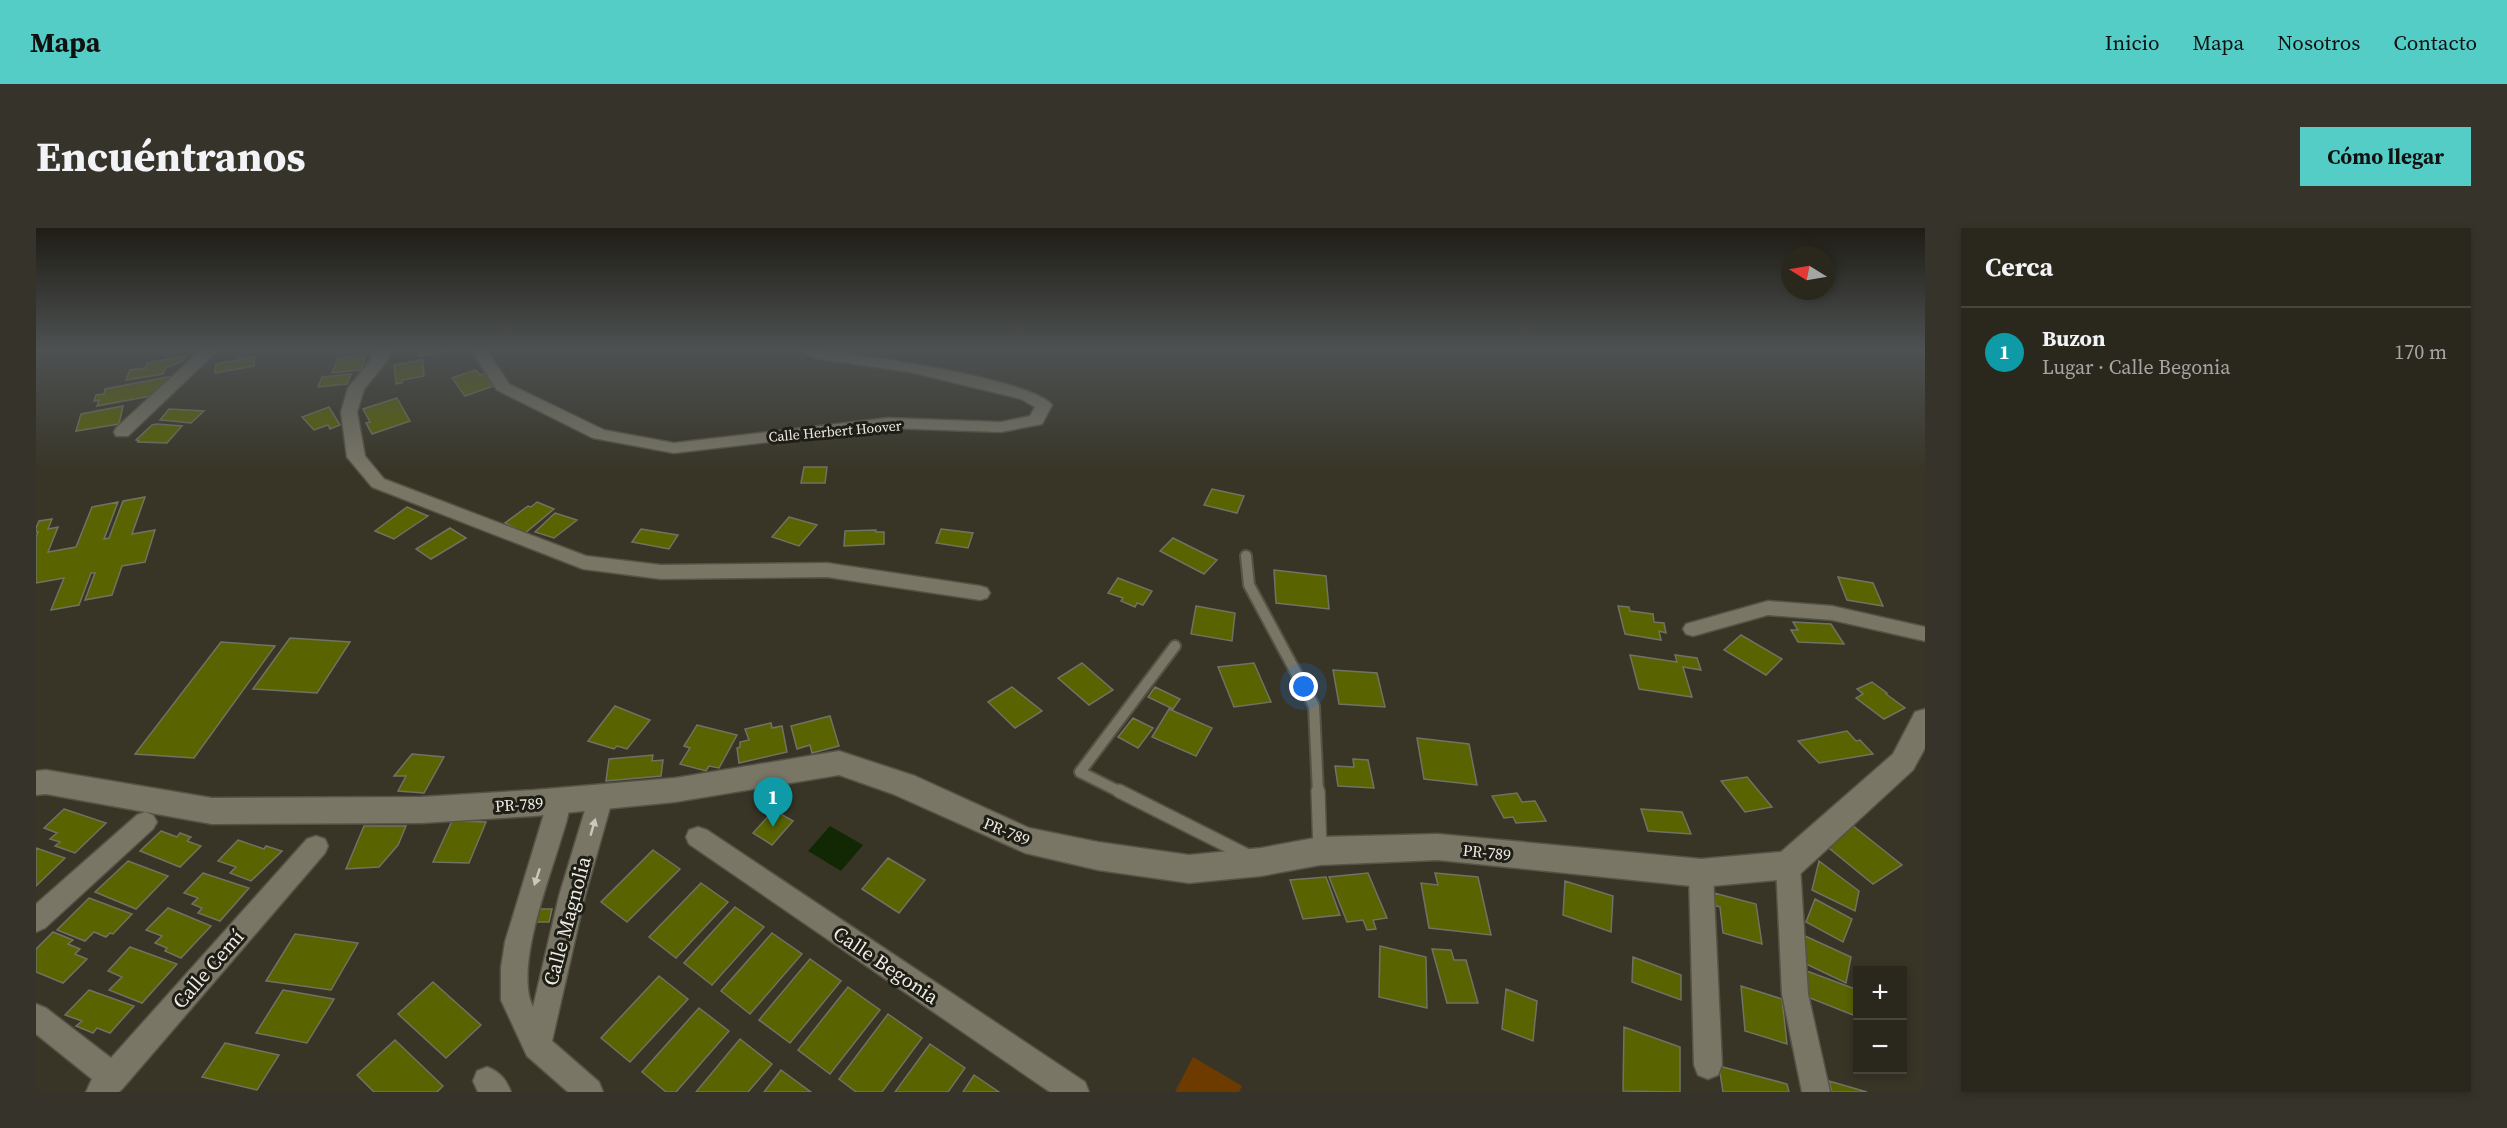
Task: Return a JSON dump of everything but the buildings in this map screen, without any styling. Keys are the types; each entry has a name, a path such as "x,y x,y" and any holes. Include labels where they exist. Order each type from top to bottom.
{"street":[{"path":"122,432 167,390"},
{"path":"355,390 349,412 356,458 378,483 583,562 662,572 828,570 980,593"},
{"name":"Calle Herbert Hoover","path":"510,390 599,434 674,448 888,423 1001,427 1036,420 1044,405 1027,395 1010,390"},
{"path":"1693,629 1768,608 1832,613 1925,634"},
{"path":"1816,1092 1795,994 1788,864 1903,762 1925,720"},
{"name":"PR-789","path":"36,783 46,782 212,811 421,810 675,790 839,763 904,785 1025,840 1098,856 1189,869 1261,862 1320,852 1438,847 1701,873 1788,864"},
{"name":"Calle Magnolia","path":"537,1046 573,896 601,797"},
{"name":"Calle Magnolia","path":"558,801 552,830 523,922 514,968 515,1000 537,1046 590,1092"},
{"path":"36,920 145,822"},
{"name":"Calle Begonia","path":"698,837 1075,1092"},
{"name":"Calle Cemí","path":"107,1085 316,846"},
{"path":"1701,873 1708,1065"},
{"path":"36,1017 107,1085"}],"lane":[{"path":"1246,556 1249,585 1314,706 1320,852"},
{"path":"1175,646 1080,772 1261,862"}],"shaded area":[{"path":"830,826 863,845 841,871 808,851"},
{"path":"1193,1057 1242,1086 1239,1092 1175,1092"}],"place":[{"name":"Buzon","path":"773,827"}]}
